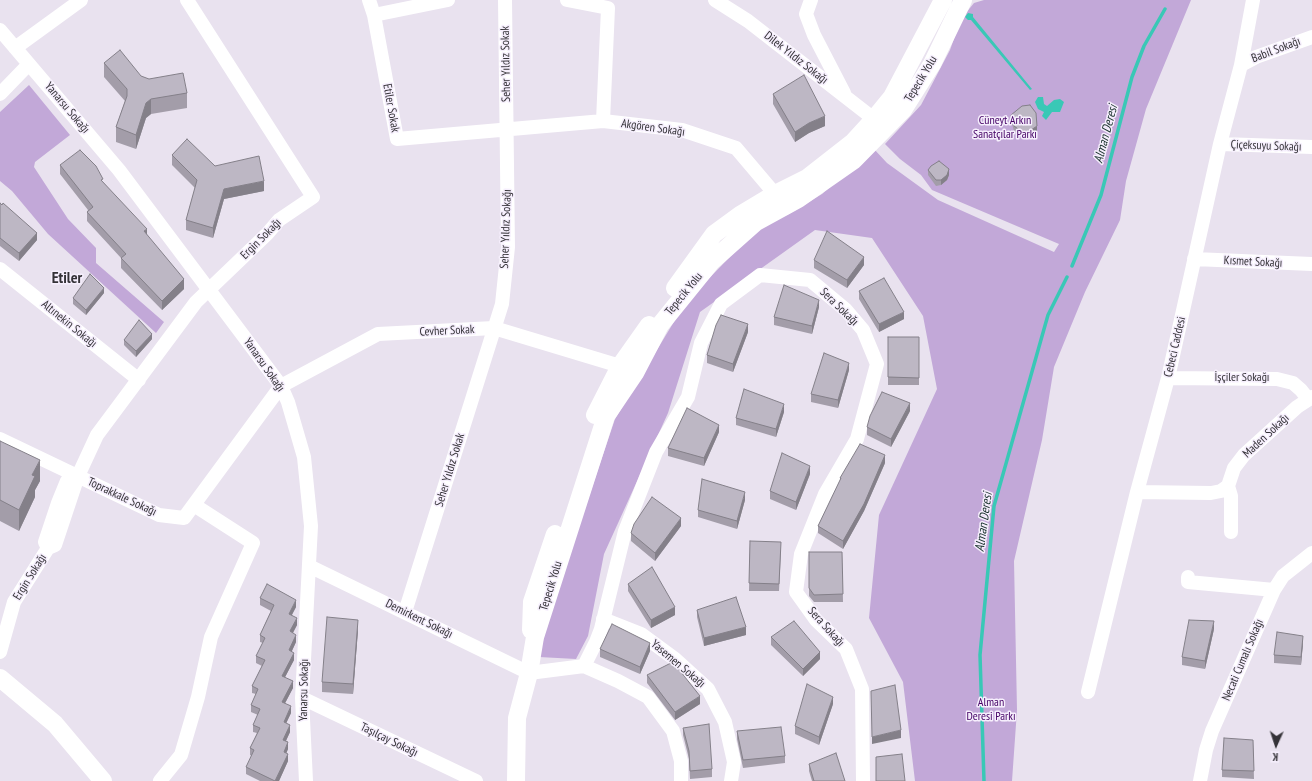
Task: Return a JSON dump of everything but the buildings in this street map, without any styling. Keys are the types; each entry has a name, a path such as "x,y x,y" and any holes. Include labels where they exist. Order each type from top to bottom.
{"main road":[{"name":"Tepecik Yolu","path":"516,781 517,718 529,673 535,637 606,416 627,369 660,325 711,262 780,200 798,199 854,160 879,124 943,0"},
{"name":"Tepecik Yolu","path":"879,124 903,110 932,64 958,1"},
{"path":"0,678 55,724 103,781"}],"street":[{"path":"15,48 81,0"},
{"name":"Ergin Sokağı","path":"0,652 14,602 48,548 55,545 78,476 97,435 196,302 267,234 279,220 312,197 187,0"},
{"path":"369,0 374,15 448,0"},
{"name":"Seher Yıldız Sokak","path":"506,0 505,64 508,129"},
{"path":"567,0 611,4 603,121"},
{"name":"Dilek Yıldız Sokağı","path":"716,0 748,20 879,124"},
{"path":"811,0 806,14 814,35 846,97"},
{"name":"Cebeci Caddesi","path":"1088,692 1137,492 1168,378 1220,144 1241,65 1253,0"},
{"name":"Etiler Sokak","path":"374,15 397,139 508,129"},
{"name":"Yanarsu Sokağı","path":"0,30 119,170 281,386 288,402 304,457 311,526 302,698 306,781"},
{"name":"Babil Sokağı","path":"1241,65 1256,56 1312,37"},
{"path":"0,94 29,64"},
{"name":"Akgören Sokağı","path":"508,129 603,121 682,130 736,148 780,200"},
{"name":"Seher Yıldız Sokağı","path":"494,328 502,304 508,247 508,129"},
{"name":"Çiçeksuyu Sokağı","path":"1220,144 1312,147"},
{"name":"Kısmet Sokağı","path":"1194,259 1312,264"},
{"name":"Altınekin Sokağı","path":"0,269 139,380"},
{"name":"Sera Sokağı","path":"584,666 596,642 603,619 625,531 656,452 688,397 701,343 721,304 760,275 810,280 846,310 863,330 877,364 857,439 825,494 801,554 796,592 816,620 846,649 862,689 863,781"},
{"name":"Seher Yıldız Sokak","path":"405,612 494,328"},
{"name":"Cevher Sokak","path":"281,386 378,334 494,328 627,369"},
{"name":"İşçiler Sokağı","path":"1168,378 1277,379 1293,382 1310,398"},
{"name":"Toprakkale Sokağı","path":"0,439 159,515 184,518 281,386"},
{"name":"Maden Sokağı","path":"1228,486 1234,468 1244,455 1310,398"},
{"path":"1137,492 1211,493 1221,491 1228,486 1231,496 1231,532"},
{"path":"160,781 181,755 198,697 211,637 253,543 194,505"},
{"name":"Necati Cumalı Sokağı","path":"1200,781 1204,756 1212,731 1274,590 1283,576 1312,553"},
{"name":"Demirkent Sokağı","path":"309,566 529,673"},
{"path":"1188,577 1188,582 1274,590"},
{"name":"Yasemen Sokağı","path":"603,619 641,634 675,659 708,689 725,722 734,762 731,781"},
{"path":"529,673 584,666 618,681 648,698 673,730 681,761 681,781"},
{"name":"Taşılçay Sokağı","path":"302,698 476,781"}],"green space":[{"path":"984,0 1191,0 1146,109 1126,181 1120,220 1085,292 1054,367 1042,440 1014,561 1017,710 1012,781 915,781 903,682 869,618 879,515 937,389 923,316 872,238 815,230 700,312 668,413 604,554 588,636 576,659 539,657 550,613 615,419 686,302 759,227 789,214 822,194 874,149 887,163 938,200 1054,252 1059,244 932,190 921,175 900,159 885,144 921,105 950,50 961,19 974,3"},
{"path":"29,85 70,135 35,162 34,167 68,219 96,248 96,263 164,322 156,333 48,234 12,191 0,181 0,112"}],"shaded area":[{"path":"968,13 973,14 973,17 1032,89 1030,90 971,20 968,20 965,17"},
{"path":"1038,97 1043,97 1044,104 1047,106 1054,100 1060,99 1064,102 1060,112 1052,112 1046,120 1042,116 1044,112 1038,109 1035,102"}],"waterway":[{"name":"Alman Deresi","path":"1072,266 1101,195 1132,77 1144,46 1165,9"},
{"name":"Alman Deresi","path":"984,781 980,655 994,506 1048,315 1067,277"}],"district":[{"name":"Etiler","path":"67,278"}],"park label":[{"name":"Cüneyt Arkın Sanatçılar Parkı","path":"1005,128"},
{"name":"Alman Deresi Parkı","path":"991,710"}]}
